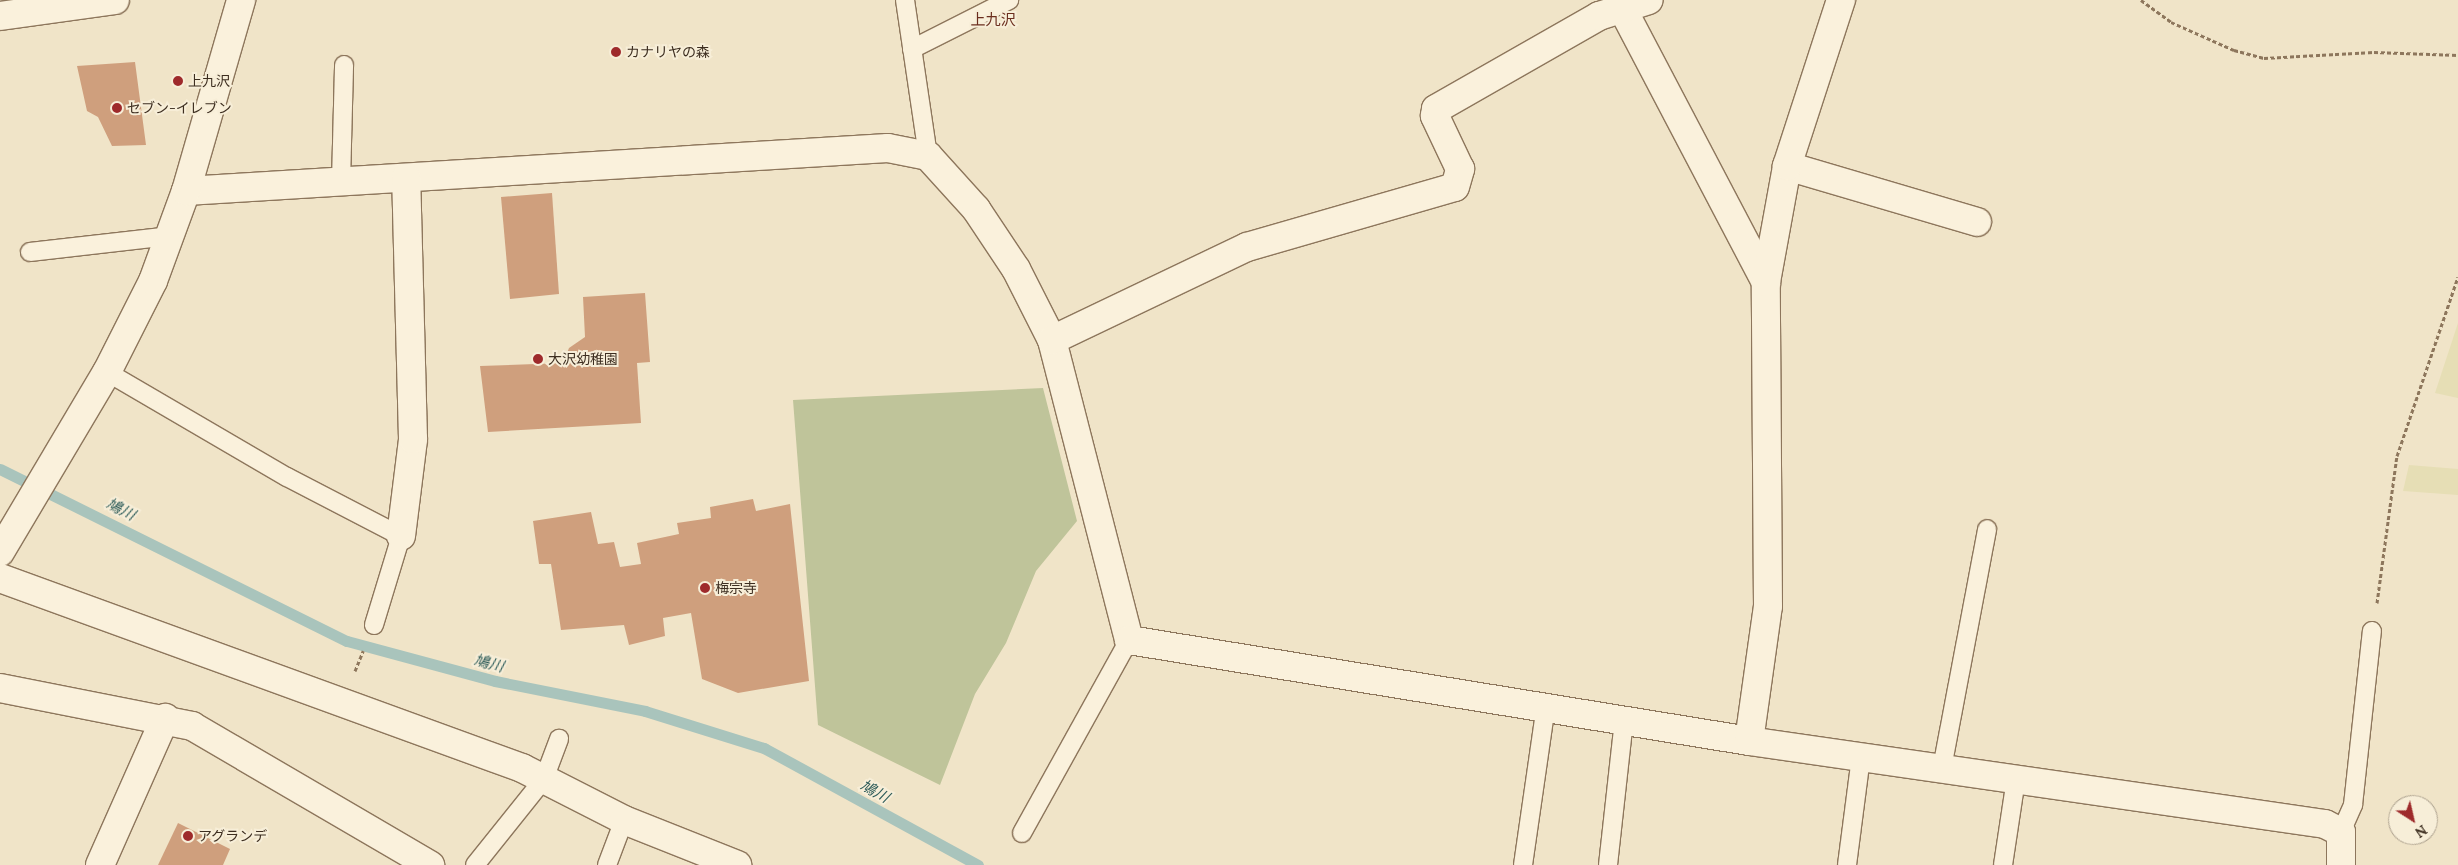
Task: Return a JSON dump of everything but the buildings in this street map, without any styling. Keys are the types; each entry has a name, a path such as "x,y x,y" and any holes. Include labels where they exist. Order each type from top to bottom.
{"street":[{"path":"0,16 116,0"},
{"path":"0,552 58,458 107,372 171,236 186,191 241,0"},
{"path":"1052,340 1247,247 1455,187 1460,169 1435,116 1436,109 1605,8 1648,0"},
{"path":"1749,741 1768,606 1766,282 1787,166 1841,0"},
{"path":"1605,8 1766,282"},
{"path":"186,191 888,148 928,156 976,209 1016,269 1052,340 1129,640 1546,706 1749,741 2325,824 2341,832 2341,865"},
{"path":"1787,166 1978,222"},
{"path":"401,536 413,439 406,178"},
{"path":"0,578 544,779 624,820 737,865"},
{"path":"0,688 165,718 192,726 430,865"},
{"path":"100,865 165,718"}],"lane":[{"path":"905,0 928,156"},
{"path":"912,49 1009,0"},
{"path":"341,182 344,65"},
{"path":"30,252 171,236"},
{"path":"107,372 288,477 401,536 374,625"},
{"path":"1942,768 1988,529"},
{"path":"2341,832 2352,806 2372,631"},
{"path":"1022,833 1129,640"},
{"path":"1523,865 1546,706"},
{"path":"1608,865 1624,719"},
{"path":"475,865 544,779 559,739"},
{"path":"1847,865 1861,757"},
{"path":"2002,865 2016,778"},
{"path":"607,865 624,820"}],"path":[{"path":"2141,0 2171,22 2234,50 2264,58 2374,52 2458,55"},
{"path":"2372,631 2397,456 2458,277"}],"shaded area":[{"path":"2458,323 2458,398 2435,393"},
{"path":"2409,465 2458,469 2458,495 2403,491"}],"green space":[{"path":"1043,388 1077,521 1036,571 1006,643 975,694 940,785 818,725 793,400"}],"waterway":[{"name":"鳩川","path":"0,469 347,641 495,681 645,711 764,748 978,865"}],"place":[{"name":"カナリヤの森","path":"616,52"},
{"name":"上九沢","path":"178,81"},
{"name":"セブン-イレブン","path":"117,108"},
{"name":"大沢幼稚園","path":"538,359"},
{"name":"梅宗寺","path":"705,588"},
{"name":"アグランデ","path":"188,836"}],"district":[{"name":"上九沢","path":"993,20"}]}
